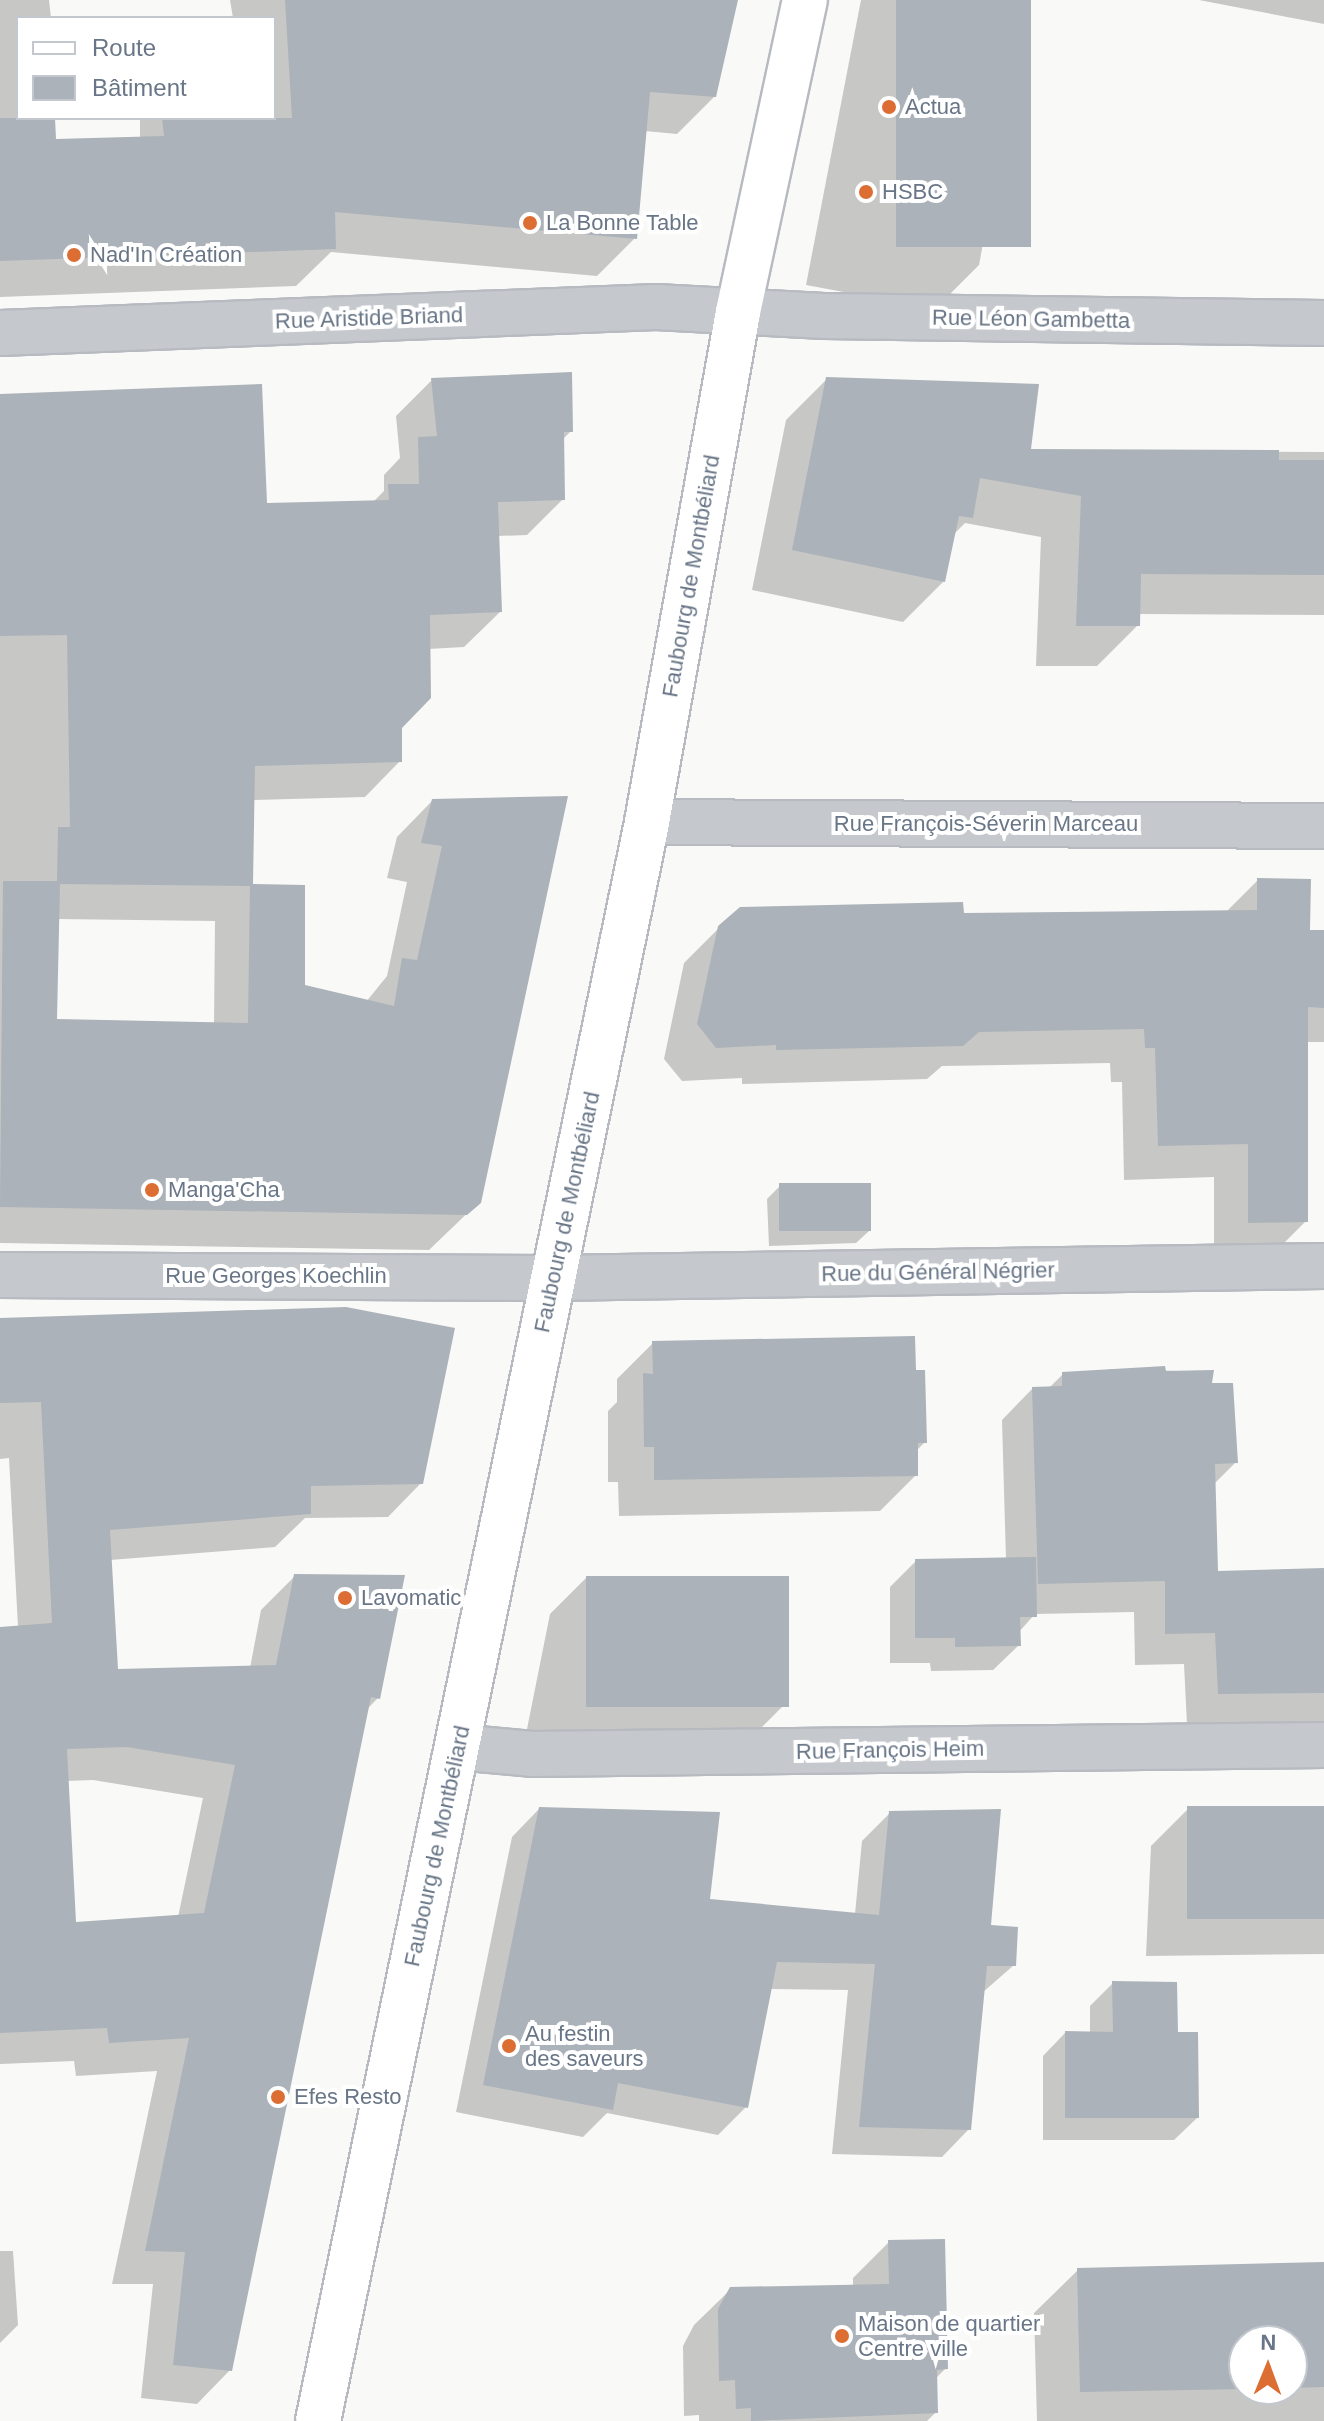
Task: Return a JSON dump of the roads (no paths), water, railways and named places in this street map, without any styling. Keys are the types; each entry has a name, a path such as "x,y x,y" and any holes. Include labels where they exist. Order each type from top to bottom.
{"main road":[{"name":"Faubourg de Montbéliard","path":"318,2421 647,822 738,312 805,0"}],"street":[{"name":"Rue Aristide Briand","path":"0,333 626,308 738,312"},
{"name":"Rue Léon Gambetta","path":"738,312 1324,323"},
{"name":"Rue François-Séverin Marceau","path":"647,822 1324,826"},
{"name":"Rue du Général Négrier","path":"553,1278 1324,1266"},
{"name":"Rue Georges Koechlin","path":"0,1275 553,1278"},
{"name":"Rue François Heim","path":"457,1747 532,1754 1324,1745"}],"place":[{"name":"Actua","path":"889,107"},
{"name":"HSBC","path":"866,192"},
{"name":"La Bonne Table","path":"530,223"},
{"name":"Nad'In Création","path":"74,255"},
{"name":"Manga'Cha","path":"152,1190"},
{"name":"Lavomatic","path":"345,1598"},
{"name":"Au festin des saveurs","path":"509,2046"},
{"name":"Efes Resto","path":"278,2097"},
{"name":"Maison de quartier Centre ville","path":"842,2336"}]}
